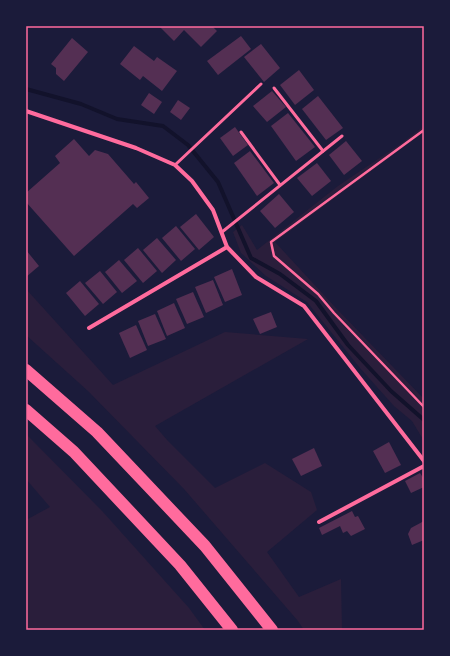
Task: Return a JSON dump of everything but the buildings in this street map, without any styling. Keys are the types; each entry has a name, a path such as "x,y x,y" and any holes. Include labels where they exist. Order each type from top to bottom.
{"highway":[{"path":"26,370 108,443 205,546 272,630"},
{"path":"26,410 74,452 180,565 232,630"}],"street":[{"path":"26,111 136,148 175,165 192,181 213,210 227,247 256,277 304,306 424,462"},
{"path":"89,328 227,247"},
{"path":"319,522 424,466"}],"lane":[{"path":"175,165 261,84"},
{"path":"274,88 323,151"},
{"path":"241,132 280,185"},
{"path":"222,232 342,136"}],"path":[{"path":"424,130 271,242 274,256 318,294 334,313 424,407"}],"shaded area":[{"path":"424,126 424,132 275,242 334,306 424,399 424,441 412,421 394,406 360,368 307,302 266,276 241,253 233,232 242,225 257,250 338,186 402,143"},
{"path":"26,289 113,385 225,332 308,339 155,426 215,488 265,463 311,492 317,510 267,552 299,597 341,579 342,630 304,630 298,621 184,489 88,391 26,335"},
{"path":"26,434 103,512 189,608 205,630 26,630 26,520 50,507 26,479"}],"waterway":[{"path":"26,89 81,104 117,119 163,126 188,145 218,182 251,258 280,274 316,301 348,345 391,391 424,420"}]}
